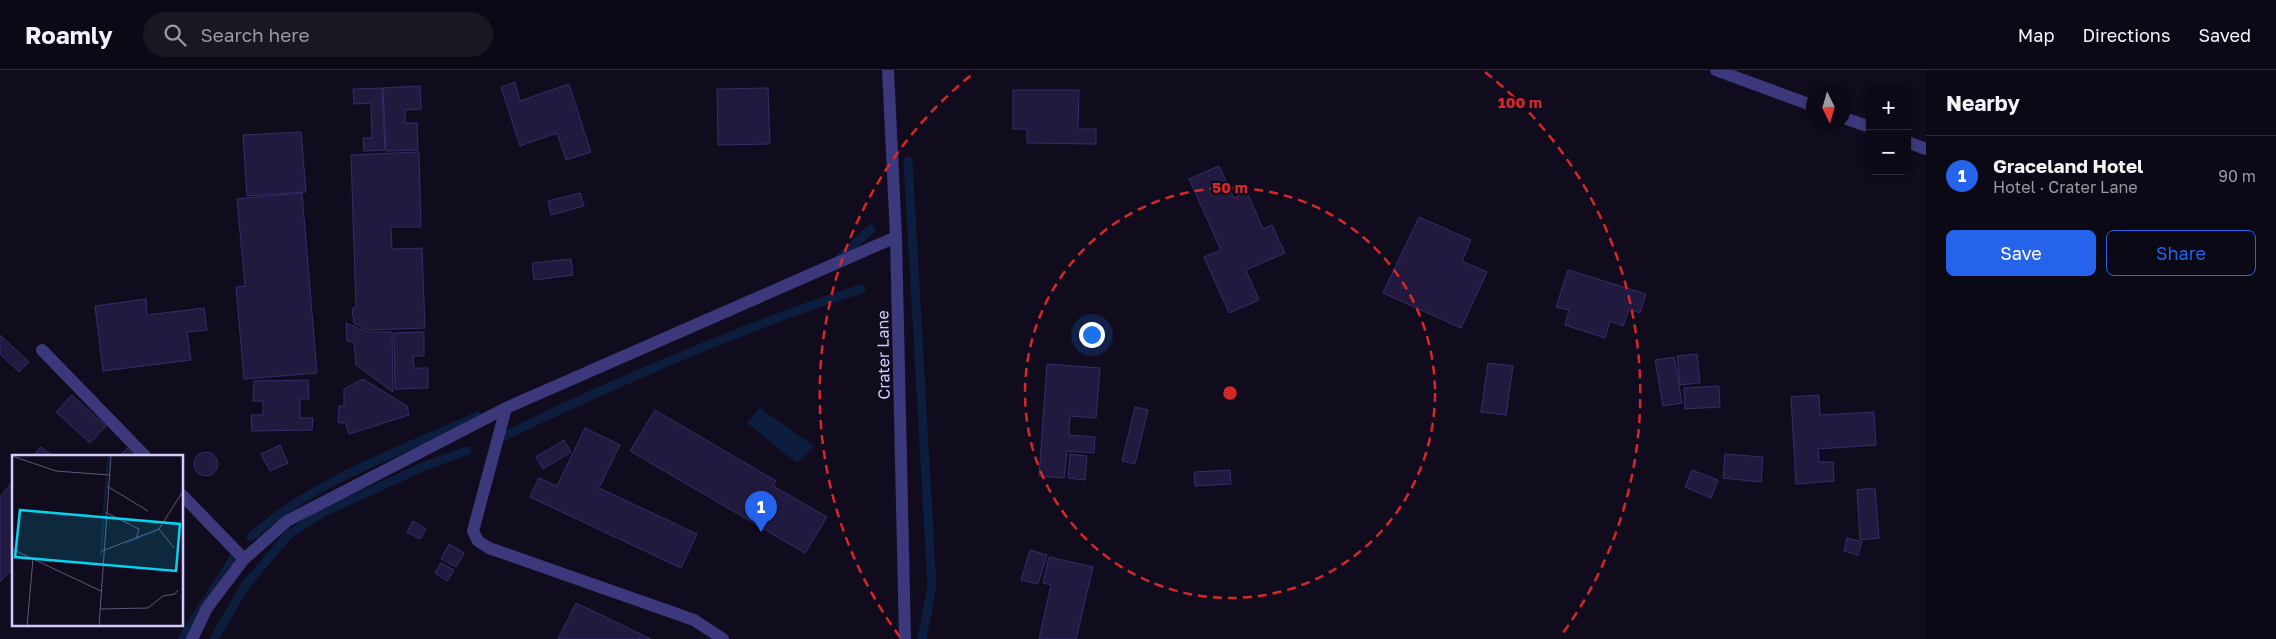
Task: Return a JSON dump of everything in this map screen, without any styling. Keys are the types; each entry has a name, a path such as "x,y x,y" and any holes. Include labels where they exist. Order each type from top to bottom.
{"street":[{"name":"Crater Lane","path":"888,70 896,237 905,639"},
{"path":"1718,70 1806,103"},
{"path":"1851,121 1866,126"},
{"path":"1911,143 1926,149"},
{"path":"192,639 208,608 244,559 287,521 506,408 896,237"},
{"path":"42,350 144,455"},
{"path":"506,408 473,531 478,541 489,548 694,620 723,639"},
{"path":"184,497 244,559"}],"water":[{"path":"760,408 814,446 797,463 747,423"}],"building":[{"path":"515,82 520,101 569,84 591,152 566,160 557,133 520,146 501,87"},
{"path":"420,86 421,109 405,110 405,123 417,123 418,150 386,151 383,88"},
{"path":"382,88 385,150 364,151 363,138 372,138 371,103 354,104 353,89"},
{"path":"768,88 770,144 718,145 717,89"},
{"path":"1013,90 1079,90 1078,129 1096,129 1096,144 1027,143 1027,129 1013,129"},
{"path":"301,132 306,192 247,196 243,135"},
{"path":"419,152 421,227 391,227 392,249 422,248 425,328 368,330 354,323 352,309 356,307 351,155"},
{"path":"1219,166 1234,198 1247,192 1263,229 1272,225 1285,253 1246,270 1259,300 1229,313 1204,257 1221,250 1189,179"},
{"path":"302,193 317,373 244,379 236,287 245,286 237,199"},
{"path":"580,193 584,206 551,215 548,201"},
{"path":"1419,217 1471,240 1462,261 1487,272 1461,328 1383,293"},
{"path":"571,259 573,275 534,280 532,263"},
{"path":"1568,270 1646,294 1640,313 1629,309 1623,326 1610,321 1605,338 1565,325 1569,310 1556,307"},
{"path":"146,299 147,315 204,308 207,330 187,332 191,360 103,371 95,306"},
{"path":"346,323 368,332 392,332 393,392 356,365 354,342 347,341"},
{"path":"424,332 424,356 413,356 414,368 428,368 428,388 395,389 394,333"},
{"path":"0,335 29,362 19,372 0,354"},
{"path":"1697,354 1700,383 1680,385 1677,356"},
{"path":"1674,357 1682,403 1663,406 1655,360"},
{"path":"1488,363 1513,366 1506,415 1481,412"},
{"path":"1047,364 1100,368 1096,418 1070,416 1069,435 1095,437 1094,453 1067,451 1064,478 1039,476"},
{"path":"363,379 407,406 409,415 349,434 346,424 338,422 339,406 344,406 344,389"},
{"path":"308,380 309,399 300,399 300,418 313,418 312,430 252,431 251,415 263,415 263,401 253,401 254,381"},
{"path":"1719,386 1720,407 1685,409 1684,388"},
{"path":"72,395 106,426 90,443 56,412"},
{"path":"1819,395 1820,415 1874,412 1876,445 1818,449 1819,462 1833,462 1834,481 1796,484 1791,397"},
{"path":"1135,407 1148,410 1135,464 1122,461"},
{"path":"655,410 776,481 773,486 827,517 805,553 630,451"},
{"path":"585,428 620,445 599,488 697,534 681,568 530,497 539,478 557,486"},
{"path":"564,440 571,452 543,469 536,457"},
{"path":"280,445 288,463 270,471 261,454"},
{"path":"41,447 52,455 34,455"},
{"path":"129,447 137,455 120,455"},
{"path":"206,452 215,455 218,464 215,473 206,476 197,473 194,464 197,455"},
{"path":"1070,454 1087,456 1085,480 1068,478"},
{"path":"1725,454 1763,457 1761,482 1723,478"},
{"path":"1230,470 1231,484 1195,486 1194,472"},
{"path":"1692,470 1718,480 1711,498 1685,487"},
{"path":"12,482 12,569 0,582 0,497"},
{"path":"1875,488 1879,538 1860,540 1857,490"},
{"path":"413,521 426,529 420,539 407,532"},
{"path":"1847,538 1862,542 1858,555 1844,551"},
{"path":"449,544 464,553 456,567 441,559"},
{"path":"1030,550 1047,555 1038,584 1021,580"},
{"path":"1049,557 1093,567 1076,639 1039,639 1051,585 1043,583"},
{"path":"441,563 454,570 447,581 435,573"},
{"path":"576,603 651,639 558,639"}],"waterway":[{"path":"908,161 932,586 922,639"},
{"path":"842,256 871,229"},
{"path":"505,436 588,396 695,350 789,313 861,289"},
{"path":"251,537 276,517 331,483 360,468 478,416"},
{"path":"214,639 245,586 288,535 324,512 427,465 467,451"},
{"path":"182,639 235,556"}],"place":[{"name":"Graceland Hotel","path":"761,532"}]}
